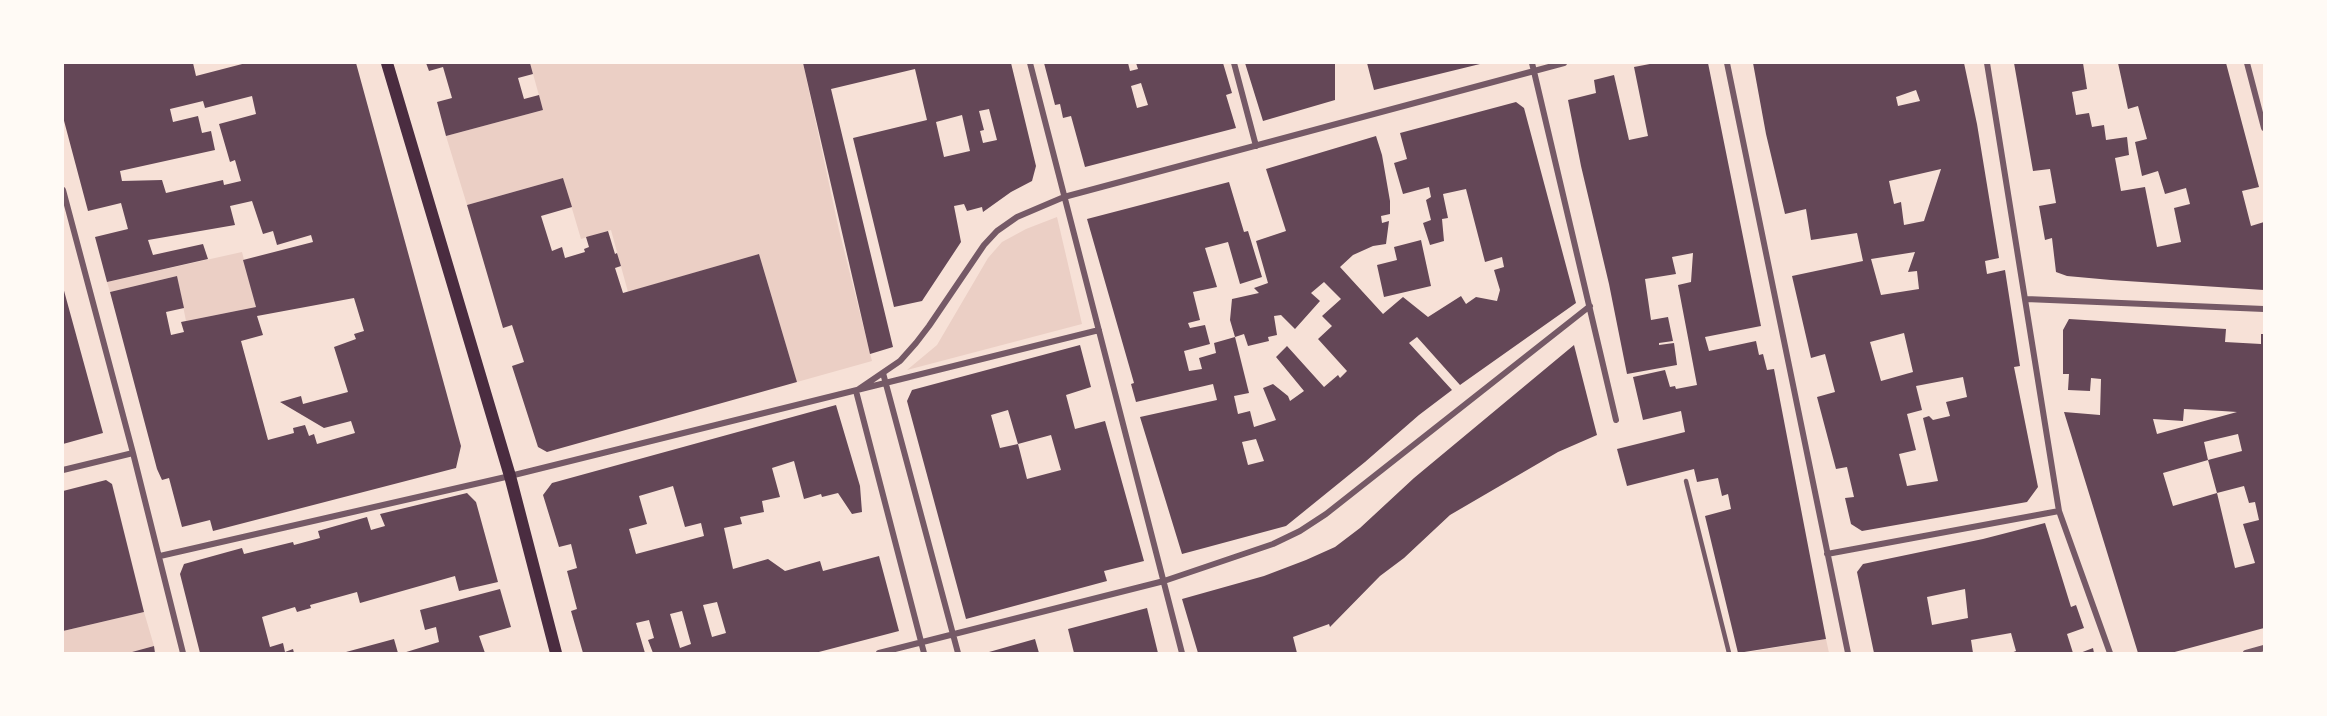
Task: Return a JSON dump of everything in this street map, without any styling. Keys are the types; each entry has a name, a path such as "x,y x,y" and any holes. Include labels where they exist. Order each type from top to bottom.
{"main road":[{"path":"387,63 510,476 556,653"}],"street":[{"path":"1030,63 1182,653"},
{"path":"1234,63 1256,146"},
{"path":"1532,63 1616,420"},
{"path":"856,391 900,361 929,326 984,245 1017,217 1064,197 1564,63"},
{"path":"1727,63 1848,653"},
{"path":"1987,63 2059,511 2110,653"},
{"path":"2247,63 2264,128"},
{"path":"63,190 134,453 183,653"},
{"path":"2026,299 2264,309"},
{"path":"879,653 1164,581 1273,544 1309,526 1590,306"},
{"path":"160,556 510,476 1099,330"},
{"path":"883,373 958,653"},
{"path":"856,391 924,653"},
{"path":"63,470 134,453"},
{"path":"1827,554 2059,511"},
{"path":"2246,653 2264,648"}],"lane":[{"path":"1686,481 1729,653"}],"shaded area":[{"path":"530,63 803,63 839,230 872,361 797,382 759,254 628,292 611,230 581,239 563,178 467,205 446,136 543,110"},
{"path":"1057,217 1082,324 907,370 937,345 988,258 1002,242 1026,229"},
{"path":"242,252 256,307 186,321 177,276 110,292 107,282"},
{"path":"144,612 154,646 129,653 63,653 63,631"},
{"path":"1826,639 1829,653 1744,653"}],"building":[{"path":"63,63 193,63 196,76 246,63 356,63 461,446 456,468 213,531 210,520 182,527 169,478 162,480 157,469 110,292 177,276 184,308 166,312 171,335 184,332 181,322 256,307 243,260 313,242 311,235 277,245 273,231 263,234 252,201 230,206 235,225 148,240 153,255 203,244 208,259 107,282 95,237 128,229 121,203 88,211 63,117","holes":["252,96 256,114 219,124 230,162 235,160 241,181 224,185 223,180 166,193 162,180 122,181 120,171 215,150 211,131 202,133 198,116 173,122 170,109 203,101 205,108","354,298 364,331 354,334 356,339 334,347 348,392 303,404 301,396 280,402 324,428 351,421 355,433 317,444 314,434 309,436 305,425 293,428 294,433 268,440 241,341 263,335 257,316"]},
{"path":"426,63 530,63 533,74 518,78 524,99 539,95 543,110 446,136 437,102 452,98 443,67 429,71"},
{"path":"803,63 1011,63 1036,166 1032,181 1011,192 983,212 982,207 967,211 964,204 954,206 961,242 922,301 894,307 853,138 927,120 915,69 831,89 893,347 870,354","holes":["989,109 997,140 983,143 980,131 984,130 979,111","962,115 970,151 944,157 936,122"]},
{"path":"1044,63 1128,63 1130,71 1138,69 1136,63 1223,63 1232,93 1226,95 1236,128 1085,167 1071,116 1063,118 1060,104 1055,105","holes":["1141,83 1148,105 1137,108 1131,86"]},
{"path":"1245,63 1335,63 1335,100 1263,121"},
{"path":"1367,63 1479,63 1480,64 1374,90"},
{"path":"1655,63 1708,63 1761,326 1705,337 1709,351 1756,341 1759,355 1763,354 1767,370 1774,369 1826,639 1738,653 1705,516 1731,509 1728,494 1722,496 1718,478 1697,482 1694,469 1627,486 1617,449 1685,432 1681,411 1643,420 1633,377 1665,370 1670,387 1675,386 1676,389 1697,385 1678,285 1691,282 1693,253 1672,257 1676,274 1645,279 1651,320 1668,317 1673,341 1659,343 1659,345 1674,343 1677,365 1627,374 1568,100 1596,93 1594,80 1614,75 1629,140 1648,136 1634,67"},
{"path":"1753,63 1964,63 1977,124 1999,258 1985,261 1987,274 2005,270 2020,366 2014,367 2038,487 2027,502 1862,531 1851,524 1845,498 1854,497 1847,467 1836,469 1817,397 1835,392 1825,354 1811,358 1792,276 1863,261 1857,233 1811,240 1806,209 1785,214 1766,134","holes":["1916,90 1920,101 1898,106 1896,97","1941,169 1924,221 1904,225 1901,202 1894,204 1889,181","1915,252 1908,272 1917,271 1919,289 1881,295 1871,259","1904,333 1913,372 1881,381 1870,342","1963,377 1967,397 1946,402 1950,416 1933,420 1929,416 1923,418 1938,481 1907,486 1899,454 1916,450 1907,414 1922,410 1916,386"]},
{"path":"2014,63 2083,63 2087,89 2072,92 2076,115 2089,113 2092,127 2104,125 2106,140 2127,137 2129,155 2115,158 2121,191 2145,187 2157,247 2181,242 2174,208 2190,204 2186,188 2165,194 2158,171 2142,176 2135,142 2147,139 2138,106 2128,109 2118,63 2226,63 2259,187 2242,191 2251,226 2264,222 2264,290 2111,280 2067,276 2056,272 2052,238 2045,240 2039,206 2056,203 2050,169 2033,171"},
{"path":"1516,102 1524,108 1576,303 1460,385 1417,337 1409,343 1452,390 1286,526 1182,554 1140,417 1217,400 1213,384 1136,402 1131,384 1134,383 1087,219 1229,182 1244,232 1248,231 1262,277 1240,284 1228,242 1205,248 1217,287 1193,292 1200,320 1188,323 1190,328 1205,325 1210,344 1184,351 1189,371 1202,369 1199,358 1216,353 1214,343 1235,337 1230,320 1232,299 1259,293 1254,288 1268,283 1256,241 1286,231 1266,169 1376,136 1382,155 1390,201 1390,214 1381,216 1382,223 1389,221 1386,244 1373,246 1353,255 1340,267 1383,314 1403,297 1428,317 1461,296 1466,304 1476,297 1497,301 1500,290 1494,270 1504,267 1502,257 1485,262 1466,189 1443,194 1448,218 1442,219 1444,241 1430,245 1423,223 1431,220 1426,200 1431,197 1429,187 1403,194 1394,163 1407,159 1400,133","holes":["1324,282 1341,299 1322,316 1332,326 1318,339 1347,371 1340,378 1338,375 1324,387 1287,346 1276,357 1304,391 1290,401 1288,396 1273,384 1263,388 1276,420 1254,427 1250,411 1238,414 1234,396 1249,393 1235,337 1244,334 1248,346 1269,341 1268,337 1277,335 1274,316 1281,315 1295,329 1320,301 1311,293","1256,439 1264,461 1248,465 1242,442"]},
{"path":"563,178 572,207 541,216 552,251 562,247 565,258 585,252 584,249 589,247 586,237 608,231 621,266 615,268 623,293 759,254 797,382 547,452 538,447 512,366 524,362 512,325 503,328 467,205"},
{"path":"1421,240 1431,286 1384,297 1377,265 1397,260 1394,247"},
{"path":"63,287 103,433 63,444"},
{"path":"2069,319 2226,329 2225,342 2261,344 2261,334 2264,334 2264,628 2171,653 2138,653 2064,412 2100,415 2101,379 2091,378 2090,391 2068,390 2069,374 2063,374 2063,330","holes":["2184,409 2237,412 2157,434 2153,419 2183,421","2238,434 2242,451 2208,460 2204,442","2208,460 2217,493 2173,506 2163,473","2244,486 2249,503 2255,502 2259,520 2243,524 2255,563 2235,568 2217,493"]},
{"path":"1080,345 1091,387 1066,395 1075,429 1105,421 1144,561 1104,571 1107,581 966,619 907,401 912,390","holes":["1008,410 1018,444 1000,448 991,415","1051,435 1061,470 1027,479 1018,444"]},
{"path":"1574,345 1597,435 1558,452 1450,515 1404,558 1380,576 1330,627 1329,624 1293,637 1297,653 1198,653 1182,599 1264,576 1335,547"},
{"path":"836,405 860,486 862,512 852,514 838,493 822,497 821,494 804,499 794,461 772,468 780,497 762,501 764,512 740,517 742,524 724,528 733,569 768,559 785,571 820,561 823,571 879,556 899,631 815,653 653,653 648,640 654,638 649,620 636,623 645,653 583,653 571,611 577,609 567,571 577,568 571,544 559,547 543,495 552,483","holes":["673,486 685,527 701,523 704,536 636,554 629,529 647,524 639,496","717,602 726,633 712,637 703,605","682,611 691,644 680,648 670,614"]},
{"path":"106,480 112,484 144,612 63,631 63,491"},
{"path":"467,493 476,502 498,582 459,591 455,576 360,603 357,592 310,605 311,608 297,612 295,607 262,617 270,647 283,643 285,652 293,649 294,653 200,653 180,574 184,564 242,548 244,554 293,542 294,545 320,538 318,531 367,517 371,530 385,526 380,514"},
{"path":"2045,523 2071,607 2076,605 2084,628 2067,634 2073,653 2011,653 2016,651 2011,633 1971,640 1973,653 1874,653 1857,572 1863,564 1983,539","holes":["1965,589 1968,618 1932,625 1927,597"]},
{"path":"500,589 511,627 479,636 485,653 403,653 439,642 436,627 425,630 420,610"},
{"path":"1147,608 1158,653 1074,653 1068,629"},
{"path":"394,639 398,653 346,653 346,652"},
{"path":"1035,639 1039,653 989,653 989,652"},
{"path":"154,646 155,653 132,653 132,652"},
{"path":"2093,648 2094,653 2080,653"}]}
